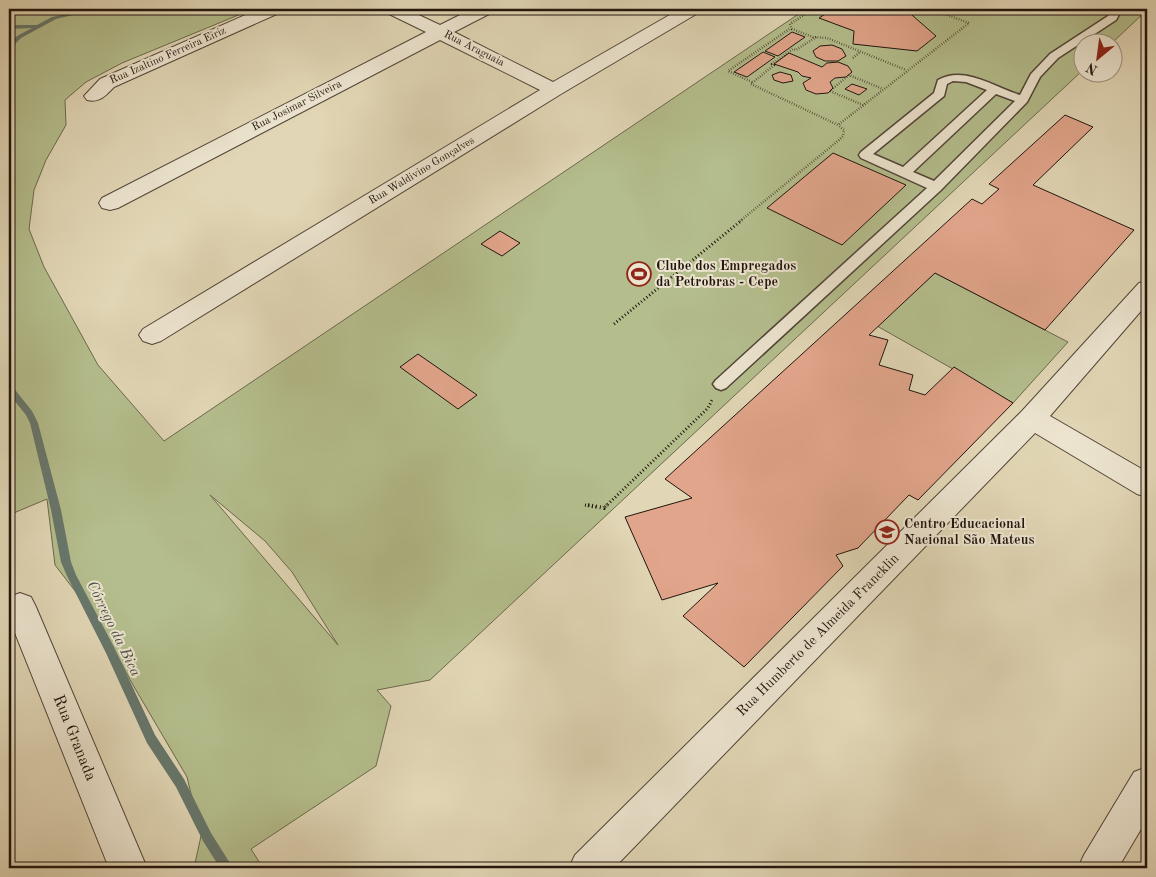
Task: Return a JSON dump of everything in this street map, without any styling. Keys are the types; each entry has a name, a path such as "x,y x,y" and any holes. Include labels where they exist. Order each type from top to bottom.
{"street":[{"name":"Rua Izaltino Ferreira Eiriz","path":"94,96 107,83 273,9"},
{"name":"Rua Araguaia","path":"393,9 554,90"},
{"name":"Rua Josimar Silveira","path":"110,203 484,9"},
{"name":"Rua Waldivino Gonçalves","path":"152,335 554,90 692,9"},
{"name":"Rua Humberto de Almeida Francklin","path":"588,868 1032,418 1147,288"},
{"path":"1032,418 1147,486"},
{"name":"Rua Granada","path":"20,607 128,868"},
{"path":"1097,868 1147,785"}],"lane":[{"path":"1102,10 1114,13"},
{"path":"721,384 936,187 1022,100 1035,76 1054,56 1114,13"},
{"path":"936,187 865,155 940,94 942,82 951,77 961,77 1022,100"},
{"path":"904,173 994,90"}],"path":[{"path":"614,324 843,136 844,130 838,125 754,87 751,84 752,82 728,71 791,28 790,24 813,9"},
{"path":"838,125 970,23 931,9"},
{"path":"791,28 816,37 827,38 907,70"},
{"path":"752,82 793,49 796,50 816,37"},
{"path":"853,58 860,52"},
{"path":"863,105 830,92 849,75 884,89"},
{"path":"585,505 604,508 708,408 721,384"}],"green space":[{"name":"Clube dos Empregados da Petrobras - Cepe","path":"9,9 253,9 122,63 86,82 65,100 66,125 46,160 34,190 29,229 44,267 98,365 164,441 806,9 1147,9 1124,32 1074,32 1074,78 430,680 377,690 391,706 376,766 251,849 263,868 194,868 201,836 187,777 133,685 99,622 55,565 47,499 9,515","holes":["210,495 265,541 292,572 338,645"]},
{"path":"935,273 1068,342 1013,403 877,326"}],"building":[{"path":"833,9 905,9 936,36 917,51 853,44 854,31 819,18"},
{"path":"792,32 805,37 778,56 765,51"},
{"path":"832,45 842,49 846,56 838,61 825,61 816,57 813,51 820,46"},
{"path":"763,52 775,57 747,77 734,72"},
{"path":"789,53 822,67 827,63 838,62 848,66 852,72 846,77 835,78 830,82 833,88 828,93 816,94 806,90 803,83 811,78 774,64"},
{"path":"780,72 791,75 793,81 783,83 774,80 772,75"},
{"path":"852,84 867,89 859,95 845,89"},
{"path":"1065,115 1093,127 1033,185 1134,230 1045,330 935,273 869,335 888,340 879,365 913,375 909,390 925,395 954,367 1013,403 918,500 909,495 858,548 836,555 843,566 744,667 683,616 718,583 662,600 625,517 692,498 665,479 972,199 982,204 999,189 989,184"},
{"path":"833,153 906,185 842,245 767,208"},
{"path":"500,231 520,243 502,256 481,244"},
{"path":"418,354 477,395 458,409 400,367"}],"waterway":[{"name":"Córrego da Bica","path":"9,47 19,37 54,18 96,9"},
{"path":"9,27 36,26"},
{"name":"Córrego da Bica","path":"9,388 29,413 34,423 56,510 66,562 72,576 110,650 151,739 180,783 207,837 227,868"}],"place":[{"name":"Clube dos Empregados da Petrobras - Cepe","path":"639,274"},
{"name":"Centro Educacional Nacional São Mateus","path":"887,532"}]}
